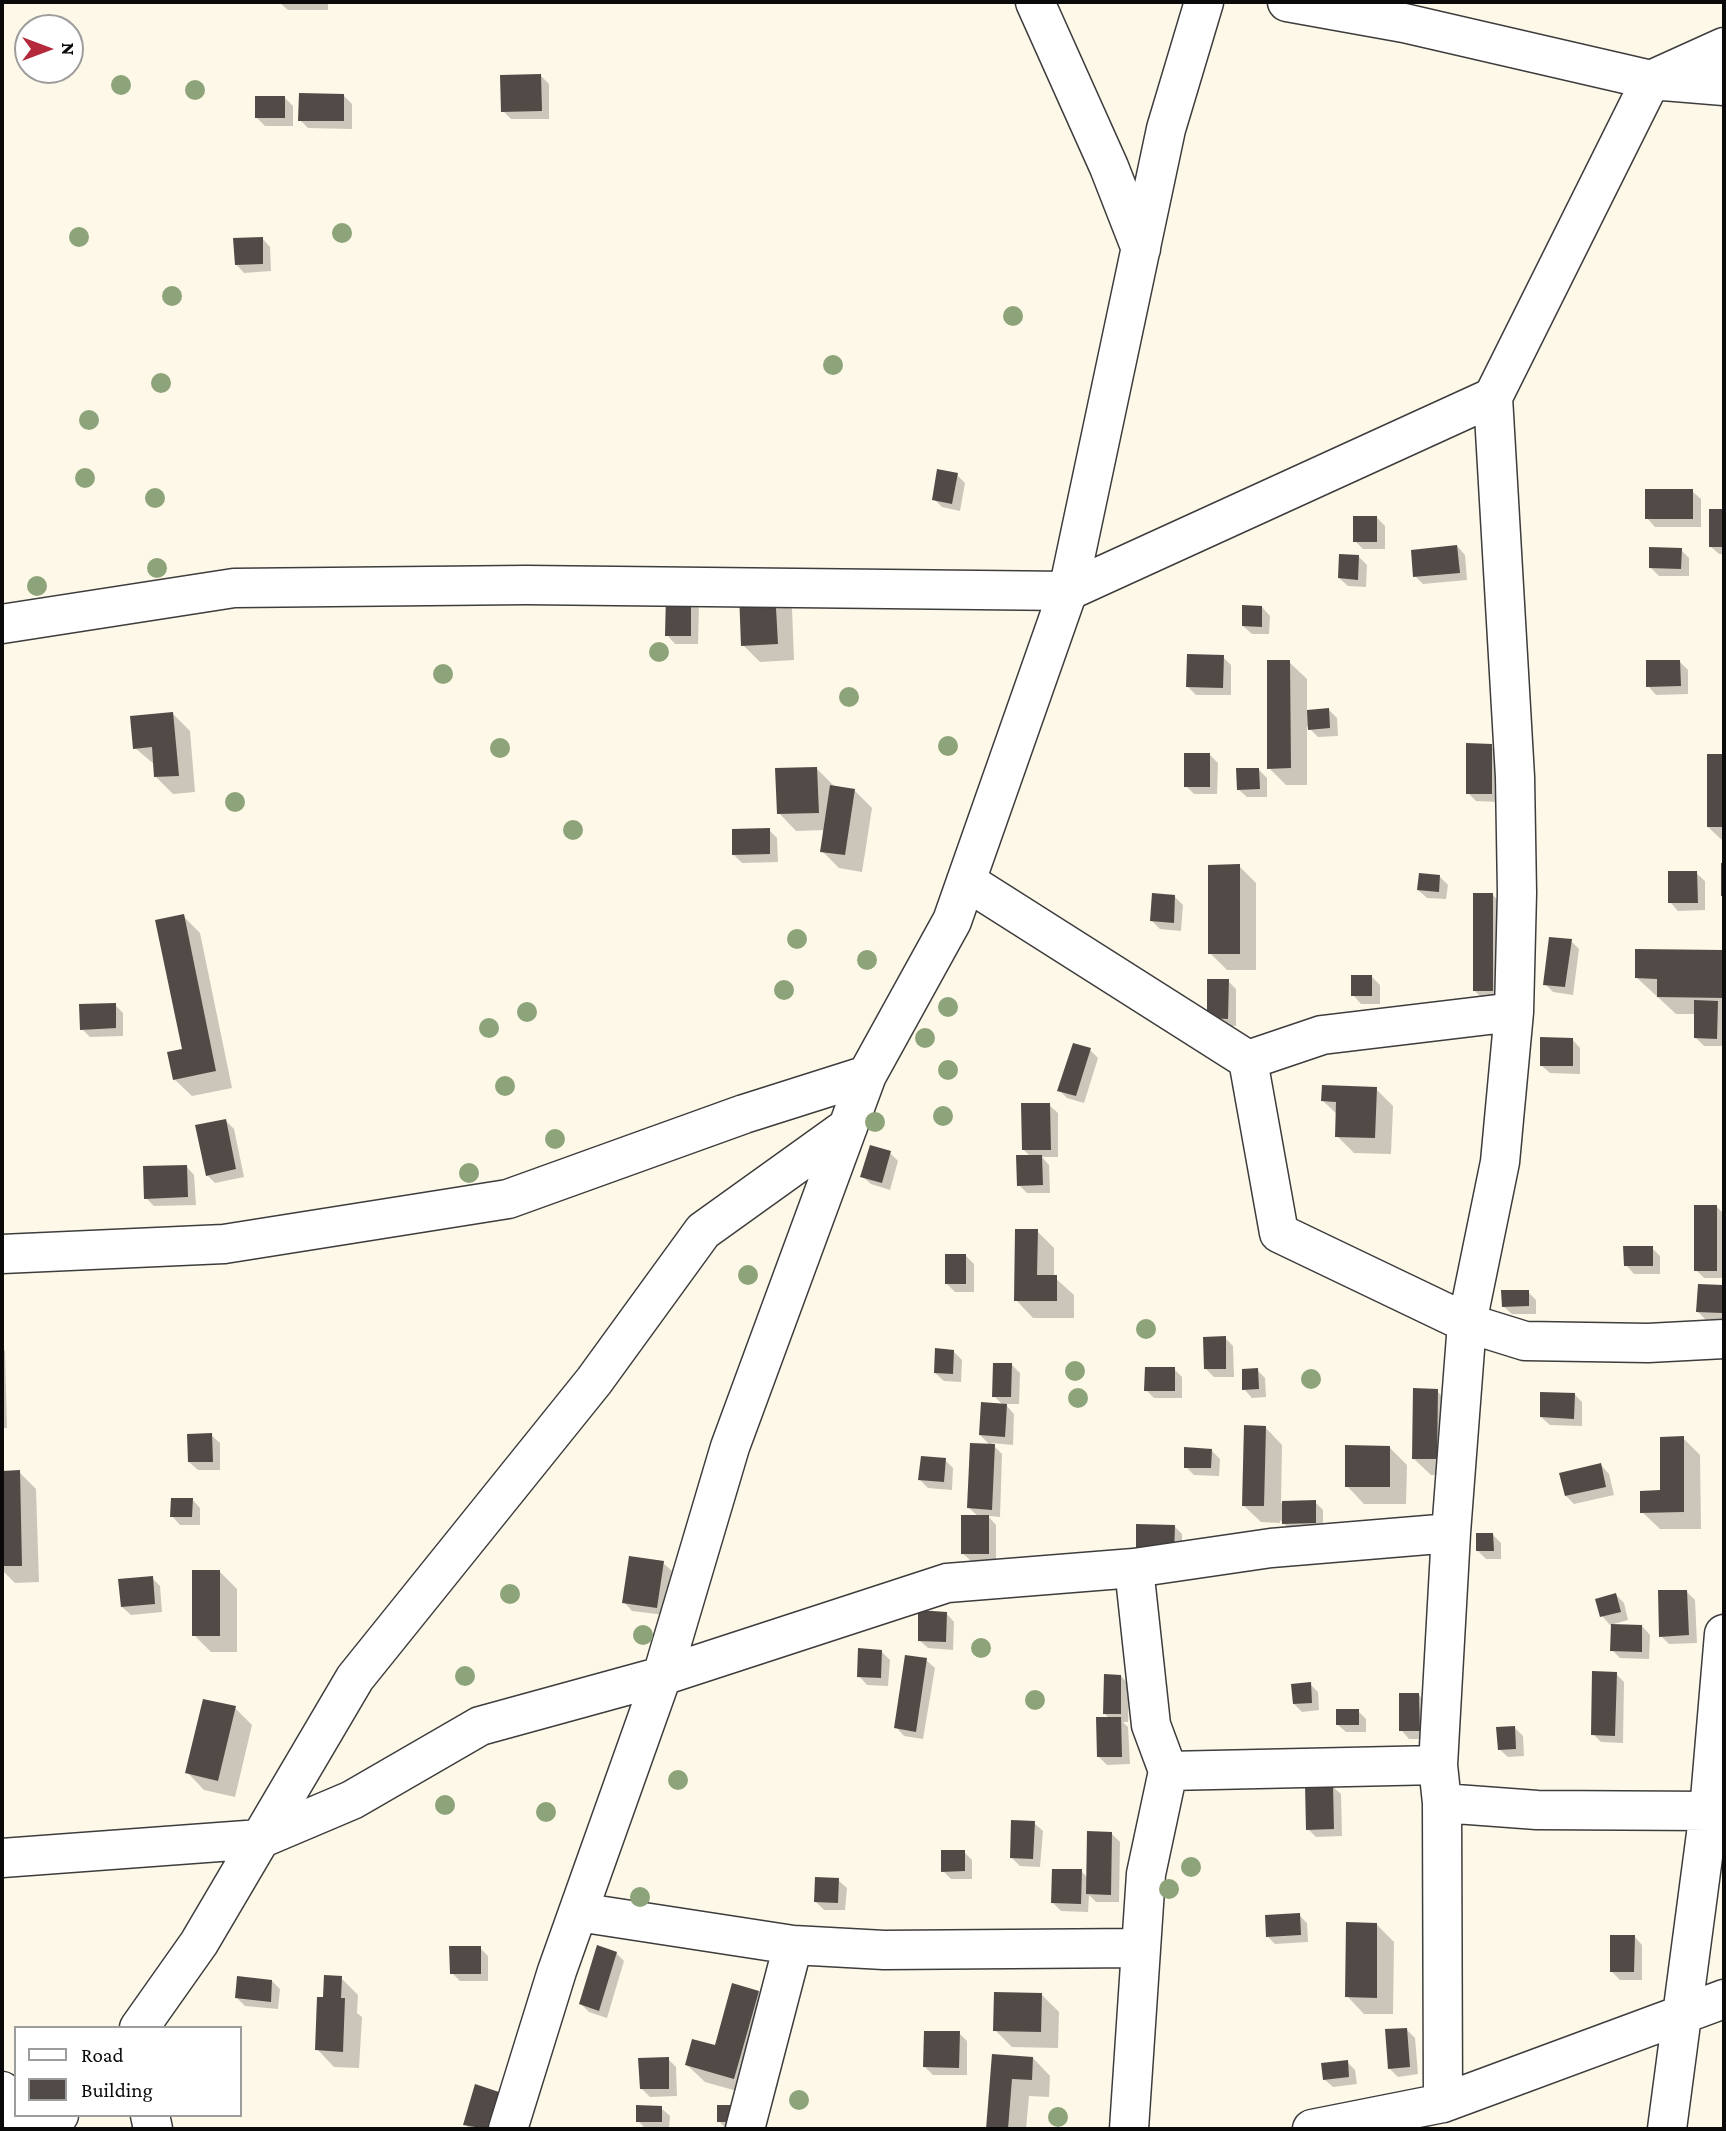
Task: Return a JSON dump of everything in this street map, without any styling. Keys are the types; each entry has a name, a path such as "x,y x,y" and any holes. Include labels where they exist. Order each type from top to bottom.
{"street":[{"path":"1035,2 1109,167 1141,249"},
{"path":"508,2129 578,1912 662,1676 730,1447 867,1075 952,921 1068,591 1167,130 1203,2"},
{"path":"1287,2 1404,23 1651,80 1724,86"},
{"path":"1443,2104 1442,1803 1438,1765 1451,1533 1467,1323 1500,1162 1514,1012 1517,893 1515,777 1493,397 1651,80 1724,47"},
{"path":"2,624 234,588 526,584 1068,591 1493,397"},
{"path":"967,881 1248,1060 1279,1233 1467,1323 1525,1341 1648,1343 1724,1339"},
{"path":"1248,1060 1322,1035 1514,1012"},
{"path":"2,1254 224,1244 508,1199 744,1114 867,1075"},
{"path":"140,2026 199,1943 355,1678 594,1381 703,1231 848,1127"},
{"path":"2,1858 260,1839 352,1800 480,1726 662,1676 947,1583 1134,1568 1271,1548 1451,1533"},
{"path":"1129,2129 1146,1874 1168,1771 1151,1725 1134,1568"},
{"path":"1667,2129 1709,1811 1724,1634"},
{"path":"1168,1771 1438,1765"},
{"path":"1442,1803 1537,1810 1709,1811"},
{"path":"578,1912 793,1945 884,1950 1139,1948"},
{"path":"745,2129 793,1945"},
{"path":"1312,2129 1443,2104 1724,1999"},
{"path":"2,2091 14,2109"}],"building":[{"path":"541,74 542,111 501,112 500,75"},
{"path":"299,93 344,94 344,121 298,121"},
{"path":"255,96 285,96 285,118 255,118"},
{"path":"263,237 263,264 235,265 233,238"},
{"path":"937,469 958,473 952,504 932,500"},
{"path":"1645,489 1693,489 1693,519 1645,519"},
{"path":"1709,509 1724,509 1724,547 1709,547"},
{"path":"1353,516 1377,516 1377,542 1353,542"},
{"path":"1457,545 1460,573 1413,577 1411,550"},
{"path":"1649,547 1682,548 1681,569 1649,568"},
{"path":"1339,554 1359,555 1358,580 1338,578"},
{"path":"775,590 778,644 741,646 739,592"},
{"path":"666,593 691,593 691,636 665,636"},
{"path":"1242,605 1262,606 1262,627 1242,626"},
{"path":"1187,654 1224,655 1223,688 1186,687"},
{"path":"1267,660 1290,660 1291,768 1267,769"},
{"path":"1646,660 1680,660 1681,686 1646,687"},
{"path":"1329,708 1330,728 1308,730 1307,710"},
{"path":"173,712 179,776 154,777 152,747 133,749 130,716"},
{"path":"1466,743 1492,744 1492,794 1466,794"},
{"path":"1184,753 1210,753 1210,787 1184,787"},
{"path":"1707,754 1724,754 1724,827 1707,827"},
{"path":"817,767 819,813 777,814 775,768"},
{"path":"1236,768 1259,768 1260,789 1237,790"},
{"path":"830,785 855,789 845,855 820,852"},
{"path":"770,828 770,854 732,855 732,829"},
{"path":"1721,863 1724,863 1724,896 1721,896"},
{"path":"1240,864 1240,954 1208,954 1208,865"},
{"path":"1668,871 1697,871 1698,903 1668,903"},
{"path":"1419,873 1440,875 1439,892 1417,890"},
{"path":"1152,893 1175,895 1174,923 1150,921"},
{"path":"1473,893 1493,893 1493,991 1473,991"},
{"path":"184,914 216,1071 173,1080 167,1052 182,1049 155,920"},
{"path":"1549,937 1572,939 1565,987 1543,985"},
{"path":"1635,949 1724,950 1724,998 1657,997 1657,979 1635,978"},
{"path":"1351,975 1372,975 1372,996 1351,996"},
{"path":"1207,979 1229,979 1228,1019 1207,1018"},
{"path":"1694,1000 1718,1001 1717,1039 1694,1038"},
{"path":"116,1003 116,1028 80,1030 79,1004"},
{"path":"1540,1037 1573,1038 1573,1066 1540,1066"},
{"path":"1073,1043 1091,1048 1076,1096 1057,1091"},
{"path":"1322,1085 1377,1087 1375,1138 1335,1137 1336,1102 1321,1101"},
{"path":"1021,1103 1050,1103 1051,1150 1022,1150"},
{"path":"226,1119 236,1169 206,1176 195,1125"},
{"path":"870,1145 891,1151 882,1183 860,1177"},
{"path":"1016,1155 1042,1155 1043,1185 1017,1186"},
{"path":"187,1165 188,1197 144,1199 143,1166"},
{"path":"1694,1205 1717,1205 1717,1271 1694,1271"},
{"path":"1015,1229 1038,1229 1037,1275 1057,1275 1057,1301 1014,1301"},
{"path":"1623,1246 1653,1246 1653,1266 1624,1266"},
{"path":"945,1254 966,1254 966,1284 945,1284"},
{"path":"1698,1284 1723,1285 1722,1313 1696,1312"},
{"path":"1501,1290 1529,1290 1529,1306 1502,1307"},
{"path":"1226,1336 1226,1369 1204,1369 1203,1337"},
{"path":"935,1348 954,1350 953,1374 934,1373"},
{"path":"993,1363 1012,1363 1011,1397 992,1397"},
{"path":"1145,1367 1175,1367 1175,1391 1144,1391"},
{"path":"1258,1368 1259,1389 1242,1390 1242,1369"},
{"path":"1413,1388 1438,1389 1437,1459 1412,1459"},
{"path":"1540,1392 1575,1393 1574,1419 1540,1417"},
{"path":"981,1402 1007,1404 1005,1437 979,1435"},
{"path":"1244,1425 1266,1426 1264,1506 1242,1506"},
{"path":"212,1433 213,1462 188,1462 187,1434"},
{"path":"1684,1436 1684,1512 1640,1513 1640,1491 1660,1490 1660,1437"},
{"path":"970,1443 995,1444 992,1510 967,1508"},
{"path":"1345,1445 1390,1446 1390,1487 1345,1487"},
{"path":"1184,1447 1212,1449 1211,1468 1184,1468"},
{"path":"921,1456 946,1458 944,1482 918,1480"},
{"path":"1601,1463 1606,1487 1565,1496 1559,1473"},
{"path":"20,1470 22,1566 2,1566 2,1471"},
{"path":"171,1498 193,1498 192,1517 170,1517"},
{"path":"1316,1500 1316,1523 1282,1524 1282,1501"},
{"path":"961,1515 989,1515 989,1554 961,1554"},
{"path":"1136,1524 1175,1525 1174,1556 1136,1556"},
{"path":"1476,1533 1493,1533 1494,1551 1476,1551"},
{"path":"629,1556 664,1561 657,1608 622,1603"},
{"path":"192,1570 220,1570 220,1636 192,1636"},
{"path":"153,1576 155,1604 121,1607 118,1579"},
{"path":"1658,1590 1687,1590 1689,1635 1659,1637"},
{"path":"1616,1593 1621,1612 1600,1617 1595,1599"},
{"path":"918,1610 947,1612 946,1642 918,1641"},
{"path":"1611,1624 1642,1625 1642,1652 1610,1651"},
{"path":"858,1648 882,1650 881,1678 857,1677"},
{"path":"905,1655 927,1658 916,1732 894,1728"},
{"path":"1592,1671 1617,1672 1615,1736 1591,1735"},
{"path":"1104,1674 1121,1675 1121,1714 1103,1714"},
{"path":"1311,1682 1312,1703 1293,1704 1291,1684"},
{"path":"1399,1693 1419,1693 1420,1731 1399,1731"},
{"path":"203,1699 236,1706 218,1781 185,1773"},
{"path":"1336,1709 1359,1709 1359,1725 1336,1725"},
{"path":"1096,1717 1121,1717 1122,1757 1097,1757"},
{"path":"1515,1726 1516,1749 1498,1750 1496,1727"},
{"path":"1305,1784 1333,1784 1334,1829 1306,1830"},
{"path":"1011,1820 1035,1821 1033,1859 1010,1858"},
{"path":"1087,1831 1112,1832 1111,1895 1086,1894"},
{"path":"941,1850 965,1850 965,1871 941,1872"},
{"path":"1052,1869 1082,1869 1081,1904 1051,1903"},
{"path":"815,1877 839,1878 838,1903 814,1902"},
{"path":"1300,1913 1301,1935 1266,1937 1265,1915"},
{"path":"1346,1922 1377,1923 1377,1998 1345,1997"},
{"path":"1610,1935 1635,1935 1634,1972 1610,1972"},
{"path":"597,1945 617,1952 599,2011 579,2004"},
{"path":"449,1946 481,1946 481,1974 450,1974"},
{"path":"324,1975 342,1976 341,1998 345,1998 343,2052 315,2050 317,1997 323,1997"},
{"path":"237,1976 272,1980 271,2002 235,1998"},
{"path":"732,1983 759,1991 734,2079 685,2065 692,2039 715,2045"},
{"path":"994,1992 1042,1993 1041,2032 993,2031"},
{"path":"1407,2028 1410,2067 1388,2069 1385,2029"},
{"path":"924,2031 960,2031 959,2068 923,2067"},
{"path":"992,2054 1033,2057 1032,2080 1012,2079 1008,2129 986,2129"},
{"path":"669,2057 669,2089 640,2089 638,2058"},
{"path":"1348,2060 1349,2077 1323,2080 1321,2063"},
{"path":"475,2084 499,2092 488,2129 463,2125"},
{"path":"636,2105 662,2106 662,2122 636,2122"},
{"path":"717,2105 736,2105 736,2122 717,2122"}]}
